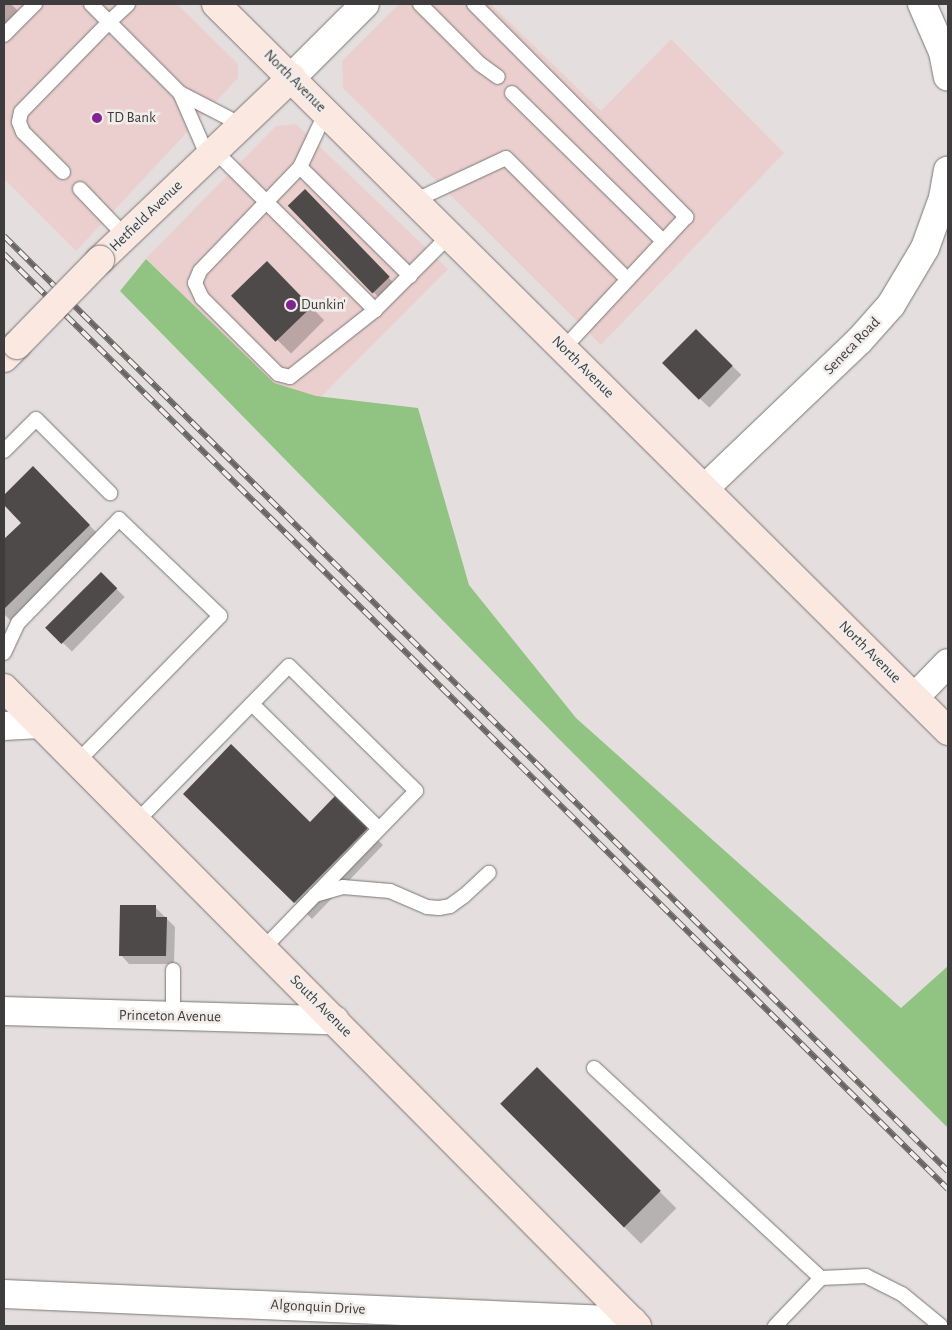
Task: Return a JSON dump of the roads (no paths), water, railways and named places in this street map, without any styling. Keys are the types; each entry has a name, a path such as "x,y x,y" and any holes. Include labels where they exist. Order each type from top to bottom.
{"main road":[{"name":"North Avenue","path":"217,4 948,730"},
{"name":"Hetfield Avenue","path":"10,352 100,260 292,77"},
{"name":"South Avenue","path":"4,688 335,1020 634,1324"}],"street":[{"path":"292,77 365,4"},
{"path":"922,4 947,61"},
{"name":"Seneca Road","path":"706,488 859,341 891,305 925,248 942,198 948,170"},
{"path":"915,697 948,663"},
{"path":"4,726 40,724"},
{"name":"Princeton Avenue","path":"4,1011 335,1020"},
{"name":"Algonquin Drive","path":"4,1294 557,1322 634,1324"}],"lane":[{"path":"4,35 35,4"},
{"path":"91,4 180,93 242,125"},
{"path":"63,172 23,132 19,122 21,112 128,4"},
{"path":"420,4 480,64 498,77"},
{"path":"474,4 686,217 564,348"},
{"path":"180,93 211,154 266,202 375,310"},
{"path":"512,93 663,241"},
{"path":"326,112 300,167 200,271 195,283 202,298 278,374 290,377 375,310 450,235"},
{"path":"416,200 506,158 627,279"},
{"path":"300,167 410,276"},
{"path":"80,189 125,236"},
{"path":"4,451 36,418 110,493"},
{"path":"4,653 18,623 119,519 220,616 77,762"},
{"path":"137,821 289,666 416,791 263,948"},
{"path":"252,704 379,829"},
{"path":"314,895 343,887 390,892 426,908 440,908 450,906 489,873"},
{"path":"173,970 173,1016"},
{"path":"594,1068 821,1278"},
{"path":"775,1326 821,1278 866,1276 902,1294 941,1326"}],"railway":[{"path":"4,236 948,1171"},
{"path":"4,254 948,1189"}],"place":[{"name":"TD Bank","path":"97,118"},
{"name":"Dunkin'","path":"291,305"}]}
